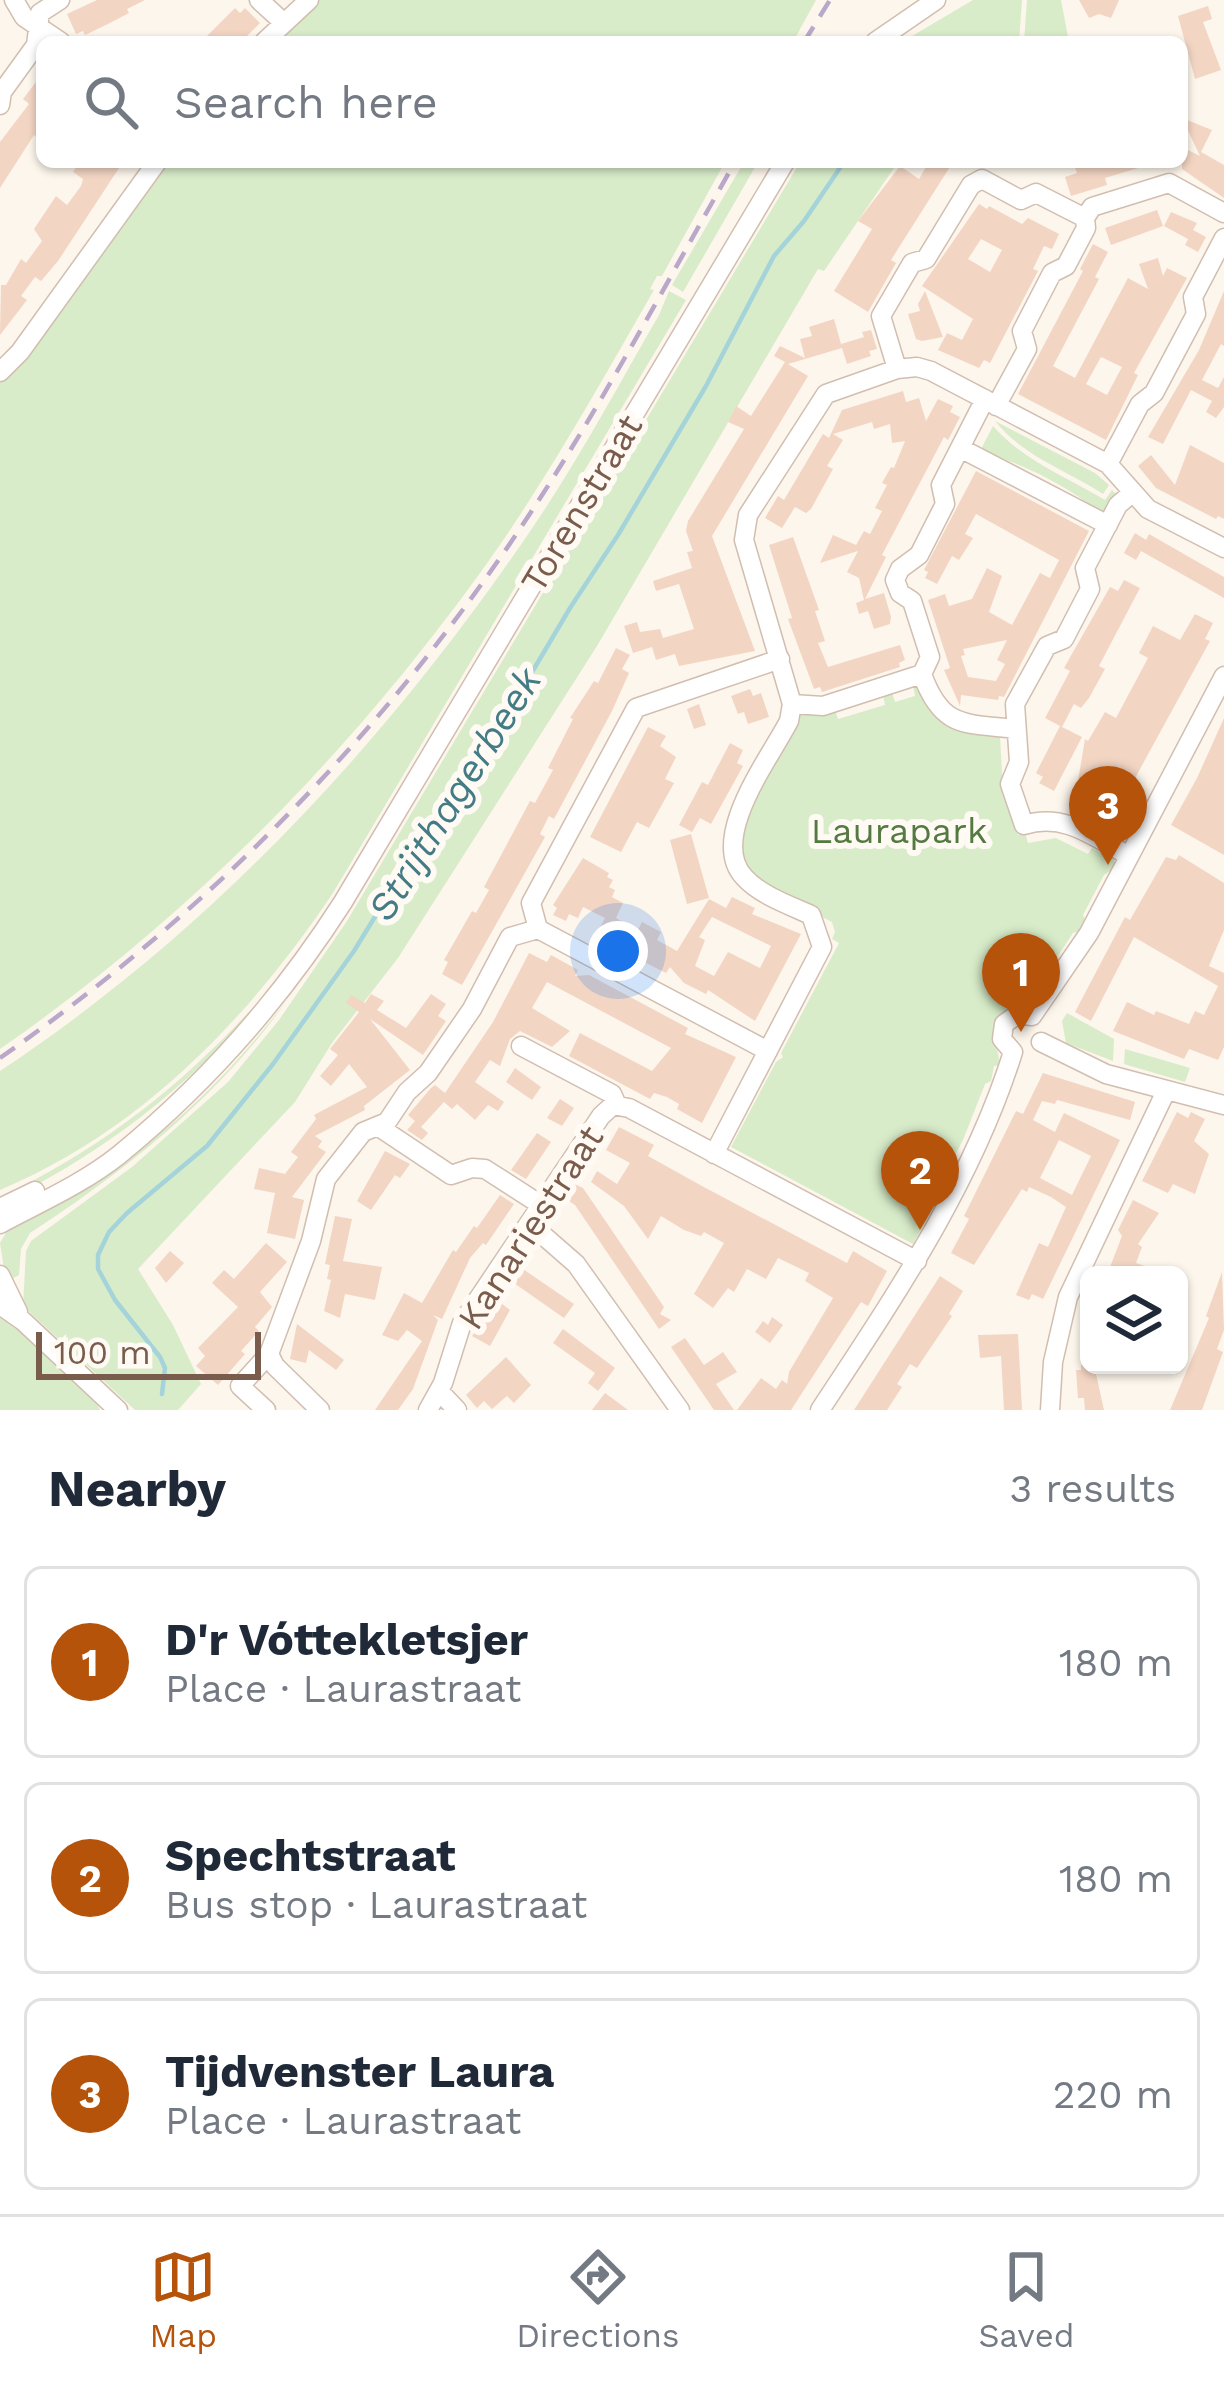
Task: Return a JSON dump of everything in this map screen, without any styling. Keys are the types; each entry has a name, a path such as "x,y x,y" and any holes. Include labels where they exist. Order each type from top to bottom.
{"street":[{"path":"14,0 24,17 52,36"},
{"path":"37,36 40,13 61,0"},
{"path":"259,0 284,23"},
{"path":"270,36 309,0"},
{"path":"884,36 936,0"},
{"path":"0,105 2,92 36,45"},
{"path":"0,372 20,352 153,168"},
{"name":"Torenstraat","path":"0,1224 117,1156 233,1050 316,944 781,168"},
{"path":"897,369 881,316 912,263 926,259 971,185 988,170 1021,200 1036,193 1085,218"},
{"path":"1016,729 951,722 932,701 922,674 930,657 913,602 900,593 895,580 900,569 919,555 946,504 941,485 960,448 1027,349 1022,331 1052,273 1066,266 1092,206 1168,183 1224,213"},
{"path":"1108,464 1140,404 1154,393 1196,314 1192,297 1224,238"},
{"path":"714,1154 822,947 811,915 743,877 734,860 732,838 737,818 789,721 793,704 744,540 748,515 826,394 897,369 917,367 1108,464 1148,508 1224,548"},
{"path":"960,448 1108,525"},
{"path":"1129,856 1066,822 1024,825 1010,784 1018,762 1015,704 1046,646 1064,639 1090,590 1085,568 1118,505 1132,493"},
{"path":"768,1051 538,928 530,903 636,708 780,659"},
{"path":"793,704 823,706 922,674"},
{"path":"1032,1016 1082,946 1224,676"},
{"path":"266,1410 240,1386 269,1354 310,1241 326,1179 363,1132 379,1127 428,1073 472,1009 510,937 538,928"},
{"path":"1018,1014 1032,1016 1041,1026 1041,1042 1027,1054 1013,1052 1002,1039 1004,1024 1018,1014"},
{"path":"1041,1042 1106,1073 1224,1106"},
{"path":"521,1046 612,1094 611,1107 714,1154 917,1261"},
{"path":"820,1410 917,1261 978,1144 1013,1052"},
{"path":"1051,1410 1053,1361 1063,1313 1166,1091"},
{"name":"Kanariestraat","path":"428,1410 462,1323 611,1107"},
{"name":"Torenstraat","path":"0,1208 153,1123"},
{"path":"379,1127 451,1174 485,1169 541,1205"},
{"path":"529,1222 576,1264 680,1410"},
{"path":"0,1275 23,1322"},
{"path":"0,1305 118,1410"},
{"path":"269,1354 320,1410"},
{"path":"439,1391 457,1410"}],"green space":[{"path":"319,0 816,0 796,36 280,36"},
{"path":"973,0 1022,0 1019,36 912,36"},
{"path":"1027,0 1061,0 1068,36 1024,36"},
{"path":"160,168 722,168 544,477 497,549 368,715 195,894 0,1049 0,382"},
{"path":"740,168 755,168 683,292 672,285"},
{"path":"796,168 894,168 824,271 818,269 597,646 398,958 332,1043 295,1102 138,1269 173,1325 201,1384 178,1410 135,1410 23,1306 26,1251 31,1241 132,1167 228,1082 279,1020 347,921"},
{"path":"669,291 686,300 333,893 300,939 228,1027 145,1103 52,1165 0,1190 0,1071 78,1016 225,893 358,755 478,605 533,527 598,422"},
{"path":"995,421 1095,473 1109,485 1103,494 1032,454"},
{"path":"993,426 1032,459 1105,500 1112,490 1117,495 1104,518 1045,477 979,453"},
{"name":"Laurapark","path":"919,683 940,719 1000,736 1002,773 1018,835 1025,833 1028,843 1056,838 1088,854 1092,848 1114,860 1114,868 1104,875 1083,915 1086,922 1081,931 1073,933 1048,971 1049,980 1038,993 1031,987 1035,997 996,1020 1000,1065 994,1066 991,1081 985,1084 934,1195 936,1202 913,1244 731,1147 783,1057 839,943 832,939 832,922 758,884 741,865 737,833 797,712 835,710 838,719 885,705 883,695 892,692 895,702 915,696 913,685"},
{"path":"287,969 229,1037 166,1097 96,1149 19,1194 17,1189 94,1144 163,1093 227,1035"},
{"path":"286,1002 231,1069 169,1130 30,1233 21,1249 19,1275 6,1282 0,1243 10,1226 108,1169 181,1116"},
{"path":"1067,1013 1114,1039 1113,1061 1066,1043 1062,1021"},
{"path":"1125,1049 1190,1068 1185,1082 1124,1064"},
{"path":"0,1312 96,1402 100,1410 0,1410"}],"building":[{"path":"97,0 145,0 110,23 85,35 83,31 76,34 67,14"},
{"path":"1079,0 1119,0 1111,18 1099,14 1089,18"},
{"path":"1208,6 1212,19 1203,22 1221,70 1195,79 1188,36 1183,36 1178,16"},
{"path":"235,8 240,13 245,8 260,23 247,36 207,36"},
{"path":"36,82 36,137 0,188 0,142 29,104 23,99"},
{"path":"1188,120 1212,130 1201,152 1224,165 1224,198 1182,169 1188,168 1188,150 1200,156"},
{"path":"76,168 119,168 58,261 41,281 35,277 21,296 27,300 0,335 1,285 6,285 21,259 26,263 42,241 34,229 56,196 67,205 81,186 83,179 73,172"},
{"path":"898,168 919,179 925,168 949,168 891,260 896,263 868,312 834,291 872,229 858,221"},
{"path":"1075,168 1138,168 1105,178 1107,185 1071,196 1065,177 1077,173"},
{"path":"979,204 1022,224 1028,218 1059,234 1052,249 1044,246 1033,269 1038,271 990,363 984,360 979,368 938,350 947,333 962,340 973,319 922,286","holes":["981,239 1002,250 990,272 968,259"]},
{"path":"1157,210 1163,226 1111,245 1105,228"},
{"path":"1171,212 1197,223 1193,230 1206,237 1198,252 1185,245 1188,239 1164,226"},
{"path":"1093,244 1108,252 1095,277 1099,279 1053,366 1075,378 1128,278 1148,289 1139,264 1158,258 1163,276 1167,268 1187,278 1134,373 1138,375 1106,440 1018,394","holes":["1101,357 1122,367 1107,395 1086,384"]},
{"path":"925,291 943,337 922,341 916,339 908,314 920,311 918,304"},
{"path":"1224,291 1224,346 1221,344 1202,380 1218,388 1224,377 1224,407 1216,418 1206,412 1212,401 1191,390 1163,444 1148,437 1199,350"},
{"path":"834,319 841,344 871,330 877,349 847,364 842,348 788,364 808,376 712,536 755,651 679,666 675,654 656,660 652,647 633,653 624,626 637,622 640,632 660,629 663,638 694,629 679,584 656,591 653,581 692,568 687,552 693,551 686,531 688,521 744,429 728,422 736,406 751,416 785,362 774,356 780,346 805,358 800,339 812,336 809,327"},
{"path":"903,391 906,402 919,398 926,421 938,399 953,406 950,412 960,417 948,440 944,437 882,555 886,557 865,599 884,593 891,617 890,624 874,629 868,611 859,614 856,603 864,600 859,578 847,572 858,551 820,563 833,535 856,545 864,531 870,534 882,511 875,508 887,485 882,483 905,441 892,443 890,424 874,429 872,422 833,434 843,440 811,509 806,513 795,507 782,528 765,518 778,496 784,500 823,434 829,438 842,410"},
{"path":"1190,445 1224,463 1224,519 1156,488 1138,466 1151,455 1175,485"},
{"path":"976,471 1089,531 1004,697 998,700 961,695 960,706 944,670 950,668 928,600 945,594 949,606 972,599 987,568 1002,576 989,612 1012,625 1040,573 1050,578 1059,560 976,514 965,534 973,538 959,560 952,556 937,584 925,578 928,572 924,570","holes":["1007,640 997,660 1005,664 996,681 968,677 961,656 963,649"]},
{"path":"1135,533 1146,540 1149,534 1224,577 1224,598 1141,551 1136,560 1124,553"},
{"path":"793,537 819,610 815,611 825,641 818,643 828,667 900,645 905,660 900,667 822,692 820,687 814,689 788,619 792,618 769,545"},
{"path":"1124,580 1140,588 1099,666 1105,669 1089,698 1081,708 1074,704 1062,727 1045,718 1070,671 1064,668 1110,587 1118,591"},
{"path":"1195,614 1213,623 1205,639 1210,641 1134,780 1121,813 1111,808 1107,816 1075,799 1085,739 1088,741 1105,712 1116,718 1148,658 1139,653 1153,626 1180,640"},
{"path":"616,648 630,655 622,669 629,673 612,711 554,819 549,816 540,834 545,837 462,985 442,974 448,962 444,960 489,890 484,887 530,801 535,803 553,770 548,768 570,718 594,681 598,683"},
{"path":"750,689 753,696 761,693 769,717 748,724 731,696"},
{"path":"699,704 706,725 694,729 687,709"},
{"path":"1224,718 1224,855 1171,825"},
{"path":"1060,726 1082,737 1054,791 1039,783 1043,777 1036,773"},
{"path":"648,727 666,736 660,746 676,757 665,779 674,783 649,828 637,822 621,852 590,837"},
{"path":"730,743 743,750 737,763 743,766 711,824 700,818 692,832 679,825"},
{"path":"691,834 709,898 687,904 670,840"},
{"path":"1179,855 1224,883 1224,930 1209,966 1224,973 1224,1047 1218,1060 1189,1049 1184,1059 1113,1031 1127,1002 1189,1024 1195,1011 1204,1015 1218,986 1134,937 1091,1021 1075,1012 1125,917 1130,920 1166,857 1176,860"},
{"path":"583,858 613,880 612,897 623,903 616,918 638,930 642,922 661,932 657,940 677,951 709,899 726,908 732,897 755,908 752,914 801,934 755,1021 708,990 706,994 684,983 670,967 666,973 644,962 630,946 626,952 605,941 607,937 597,933 605,918 583,907 578,918 569,914 566,921 553,915 557,908 553,905","holes":["712,917 771,946 760,968 728,952 714,976 695,966 705,940 699,937"]},
{"path":"529,953 547,962 551,955 578,970 575,976 589,975 688,1028 685,1034 736,1057 702,1123 677,1109 679,1104 667,1097 654,1093 650,1099 569,1056 580,1033 652,1071 671,1048 547,982 532,1008 570,1031 552,1047 520,1031 510,1039 500,1066 490,1060 475,1082 504,1102 498,1111 488,1105 475,1120 457,1104 452,1109 444,1102 421,1127 428,1133 422,1140 407,1130 415,1121 408,1115 435,1085 445,1093 493,1022"},
{"path":"371,994 384,1001 377,1010 406,1028 431,994 446,1004 438,1016 446,1021 423,1055 370,1019 410,1070 364,1106 365,1110 315,1136 322,1141 318,1147 326,1152 292,1197 304,1200 295,1239 267,1233 275,1193 254,1189 259,1168 285,1174 298,1157 291,1152 316,1119 314,1115 367,1087 349,1064 331,1086 320,1076 338,1055 330,1049 359,1012 346,1003 351,995 365,1003"},
{"path":"515,1068 541,1087 532,1100 506,1082"},
{"path":"1043,1073 1135,1102 1130,1120 1057,1100 1055,1104 1042,1101 1033,1120 1055,1132 1064,1113 1120,1140 1043,1299 1032,1294 1029,1300 1016,1295 1039,1243 1048,1247 1066,1207 1051,1197 1029,1187 1027,1192 1022,1189 974,1265 951,1253 1016,1111 1023,1114","holes":["1059,1140 1091,1156 1072,1195 1040,1178"]},
{"path":"560,1099 574,1108 562,1126 547,1118"},
{"path":"1177,1112 1205,1119 1194,1141 1209,1154 1195,1194 1173,1184 1168,1193 1142,1181"},
{"path":"619,1127 654,1145 648,1156 702,1186 847,1263 853,1251 887,1271 868,1306 861,1302 791,1410 737,1410 761,1378 776,1389 782,1380 787,1384 789,1372 833,1298 805,1281 809,1273 778,1258 766,1279 747,1269 734,1292 728,1288 713,1308 694,1294 724,1243 704,1232 701,1236 684,1230 661,1216 648,1239 624,1206 591,1182 597,1171 617,1184 630,1163 606,1150"},
{"path":"537,1133 551,1142 526,1179 511,1170"},
{"path":"385,1151 410,1164 400,1178 395,1175 371,1210 357,1201"},
{"path":"572,1183 583,1188 664,1307 660,1314 671,1320 659,1329 575,1205 563,1197"},
{"path":"500,1195 514,1204 486,1245 470,1258 442,1319 433,1315 438,1320 413,1389 398,1410 375,1410 422,1341 407,1330 398,1341 382,1335 404,1293 422,1303 453,1250 477,1228"},
{"path":"1133,1200 1159,1213 1138,1244 1142,1247 1136,1263 1145,1266 1110,1266 1122,1236 1118,1230"},
{"path":"335,1216 352,1219 343,1261 382,1267 375,1300 345,1294 340,1318 324,1311 331,1280 327,1279 330,1265 325,1264"},
{"path":"266,1243 287,1262 260,1292 272,1307 241,1351 245,1354 218,1385 196,1366 205,1356 198,1348 238,1307 212,1283 224,1270 234,1279"},
{"path":"170,1251 184,1263 166,1283 155,1268"},
{"path":"520,1267 574,1304 564,1318 511,1281"},
{"path":"1222,1272 1224,1330 1217,1349 1223,1352 1202,1410 1170,1410 1188,1374"},
{"path":"940,1276 963,1291 952,1316 917,1368 910,1364 887,1410 854,1410"},
{"path":"497,1300 510,1310 490,1346 472,1336"},
{"path":"772,1317 783,1325 770,1343 755,1332"},
{"path":"297,1324 344,1360 336,1370 309,1350 306,1363 290,1359"},
{"path":"563,1329 615,1368 598,1391 588,1383 595,1373 553,1343"},
{"path":"1018,1334 1022,1410 1004,1410 1001,1356 980,1358 978,1335"},
{"path":"685,1338 704,1365 723,1352 737,1372 716,1384 734,1410 714,1410 671,1347"},
{"path":"506,1357 531,1385 514,1403 507,1396 492,1409 484,1401 477,1408 466,1395"},
{"path":"1076,1370 1096,1374 1104,1410 1085,1410 1084,1398 1078,1398"},
{"path":"605,1393 628,1410 592,1410"}],"waterway":[{"name":"Strijthagerbeek","path":"162,1394 165,1368 160,1357 115,1300 98,1269 98,1255 109,1232 207,1146 354,951 436,817 483,755 618,535 706,386 774,256 840,168"}],"railway":[{"path":"808,36 830,0"},
{"path":"0,1058 203,897 382,712 488,575 555,475 732,168"}],"place":[{"name":"Tijdvenster Laura","path":"1108,865"},
{"name":"D'r Vóttekletsjer","path":"1021,1032"},
{"name":"Spechtstraat","path":"920,1230"}]}
